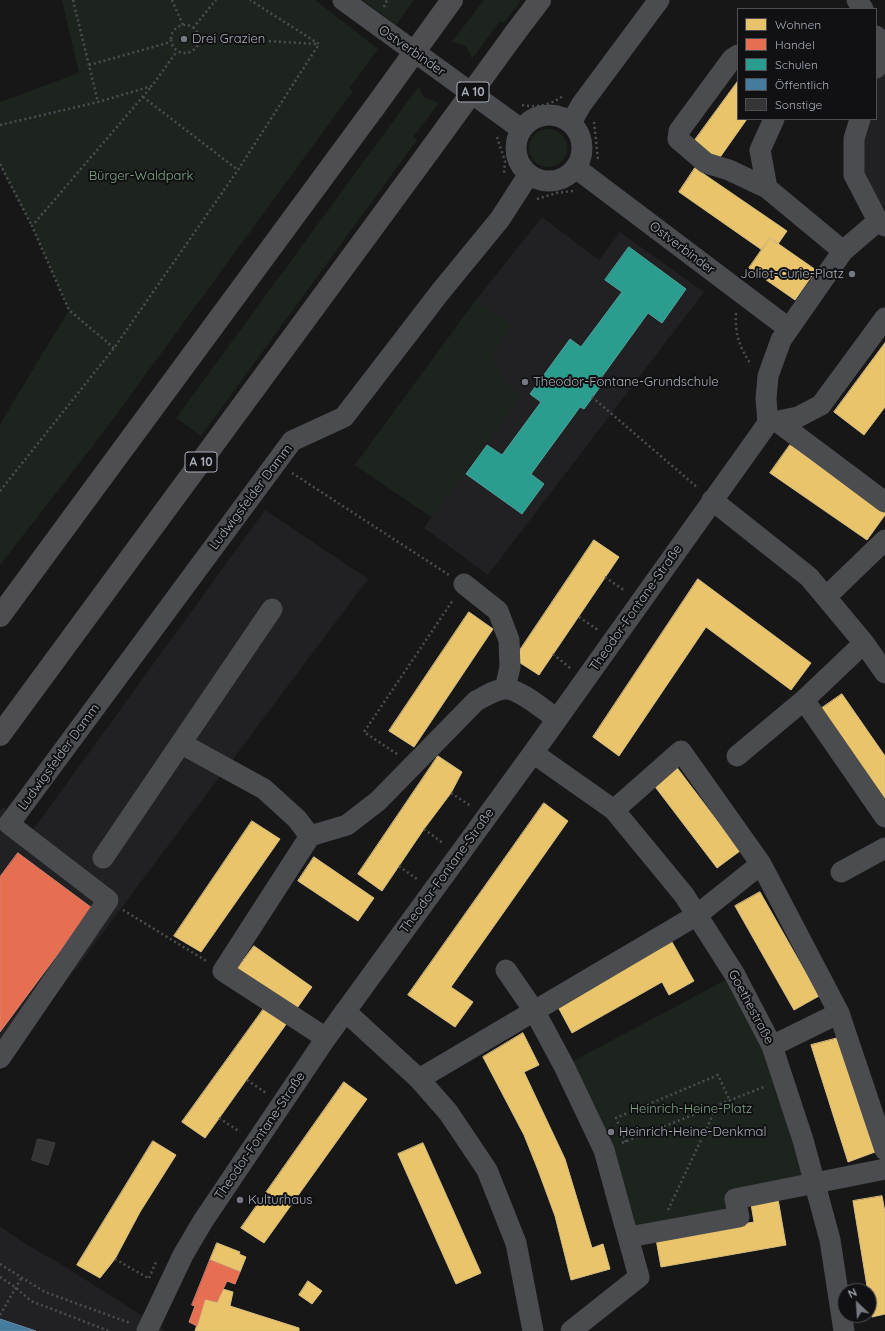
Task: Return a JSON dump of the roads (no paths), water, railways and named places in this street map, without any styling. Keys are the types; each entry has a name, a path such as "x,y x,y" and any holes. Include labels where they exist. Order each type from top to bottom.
{"highway":[{"path":"0,616 452,0"},
{"name":"A 10","path":"0,735 540,0"}],"street":[{"name":"Ostverbinder","path":"343,0 521,129"},
{"path":"571,123 582,105 658,0"},
{"path":"737,56 732,59 679,130 678,139 706,163 729,170 767,188 843,251"},
{"path":"545,115 561,117 571,123 578,131 582,142 582,153 576,168 564,178 554,181 538,180 529,174 521,166 516,150 517,139 521,129 529,121 545,115"},
{"path":"767,188 760,150 774,120"},
{"path":"860,120 854,139 854,174 882,224 843,251 788,328 776,351 768,376 766,399 773,423 885,502"},
{"name":"Ostverbinder","path":"576,168 788,328"},
{"name":"Ludwigsfelder Damm","path":"5,826 292,441 344,417 441,291 500,219 512,198 529,174"},
{"path":"773,423 798,417 821,405 885,318"},
{"name":"Theodor-Fontane-Straße","path":"147,1330 183,1255 203,1221 326,1038 533,753 712,500 773,423"},
{"path":"712,500 809,577 864,643 885,673"},
{"path":"826,597 885,540"},
{"path":"464,584 498,611 509,640 510,667 506,689"},
{"path":"103,858 182,744 272,609"},
{"path":"737,756 804,700 864,643"},
{"path":"326,1038 223,971 310,836 347,825 378,801 476,701 506,689 518,693 556,720"},
{"path":"804,700 885,817"},
{"path":"182,744 264,789 297,819 310,836"},
{"path":"614,810 681,751 762,864 839,1013 885,1150"},
{"name":"Goethestraße","path":"533,753 614,810 684,894 735,976 772,1046 803,1140 830,1240 844,1331"},
{"path":"0,1058 108,900 5,826"},
{"path":"842,872 885,848"},
{"path":"419,1079 535,1012 697,915 762,864"},
{"path":"506,970 535,1012 564,1066 604,1150 639,1277 571,1331"},
{"path":"345,1011 419,1079 448,1112 486,1170 516,1243 533,1331"},
{"path":"772,1046 839,1013"},
{"path":"629,1237 739,1217 735,1199 885,1169"}],"place":[{"name":"Drei Grazien","path":"184,39"},
{"name":"Joliot-Curie-Platz","path":"852,274"},
{"name":"Theodor-Fontane-Grundschule","path":"525,382"},
{"name":"Heinrich-Heine-Denkmal","path":"611,1132"},
{"name":"Kulturhaus","path":"240,1200"}],"park label":[{"name":"Bürger-Waldpark","path":"141,176"},
{"name":"Heinrich-Heine-Platz","path":"691,1109"}]}
